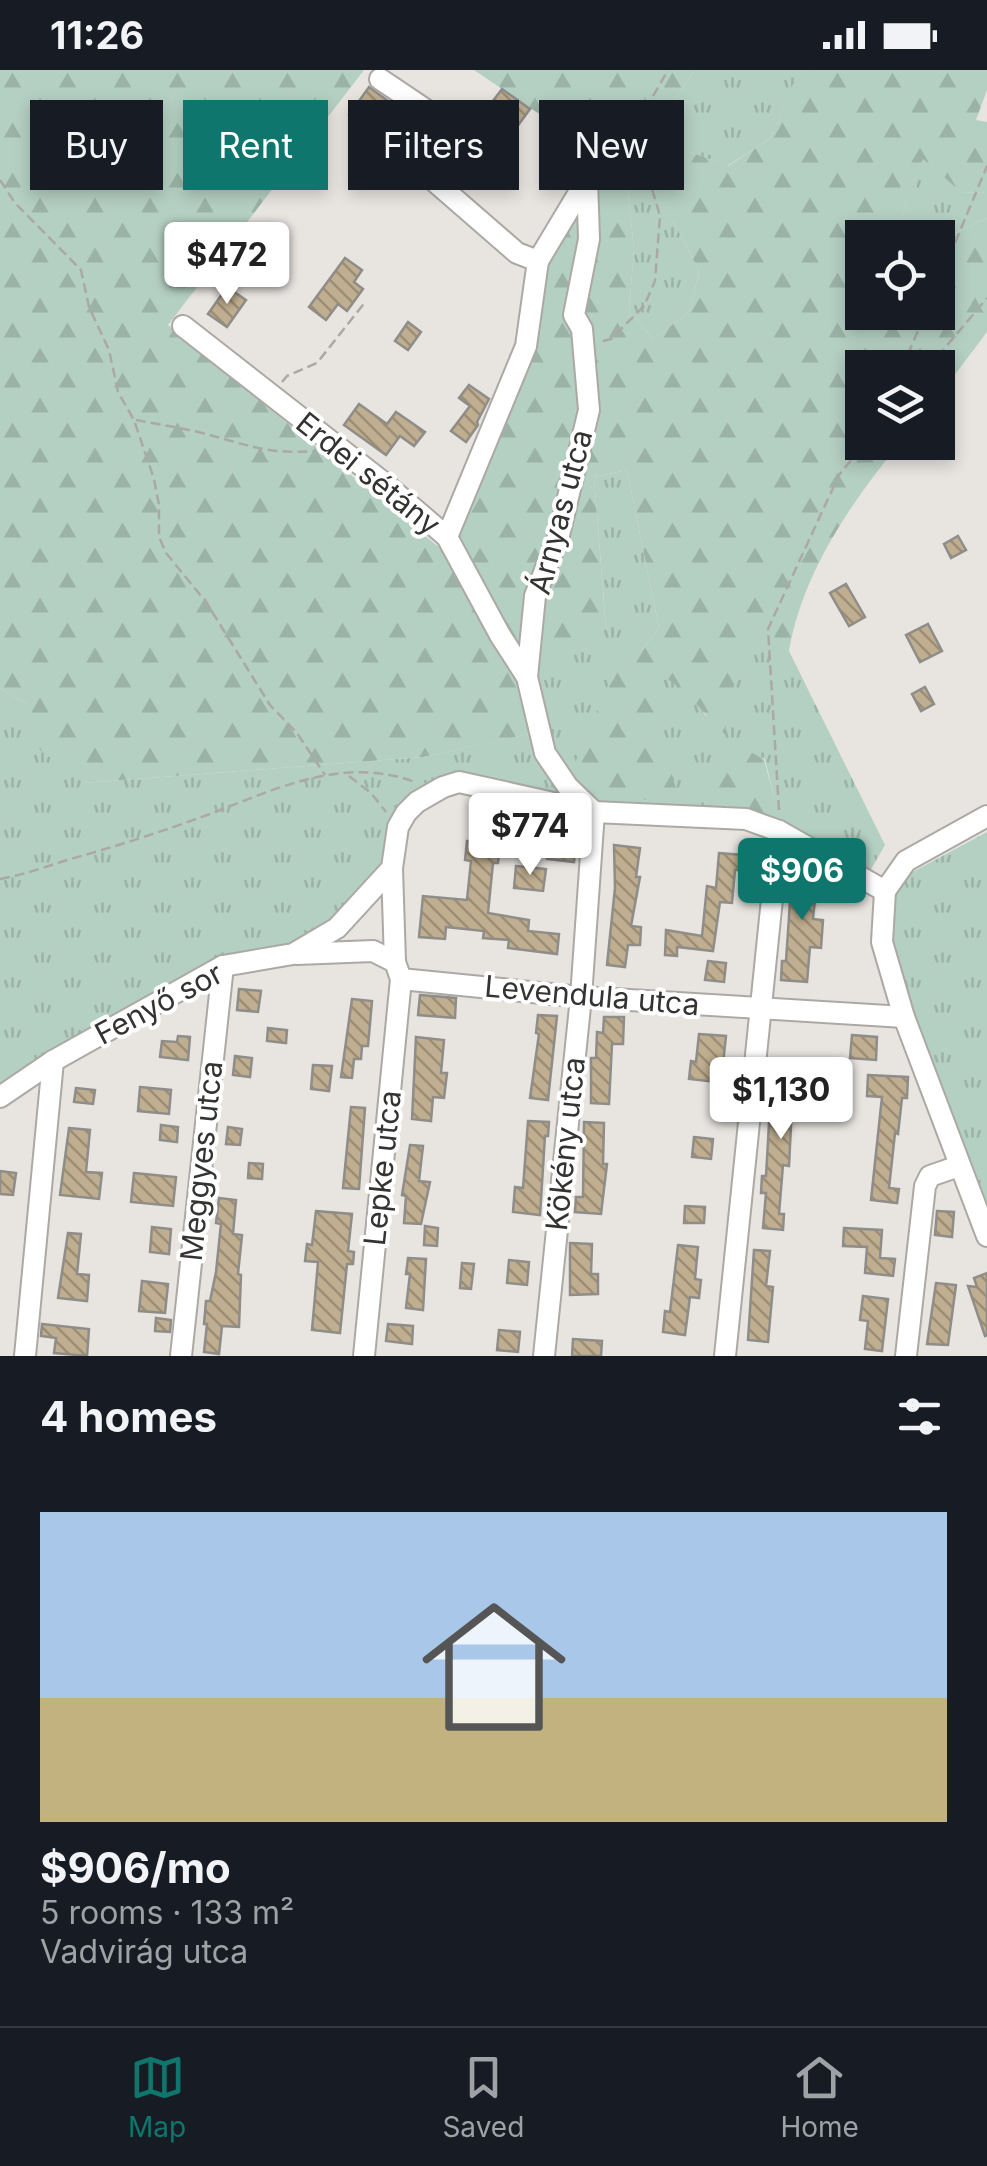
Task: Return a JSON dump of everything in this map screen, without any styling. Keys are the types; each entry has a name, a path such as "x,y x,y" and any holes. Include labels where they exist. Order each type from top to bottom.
{"street":[{"path":"380,79 438,118 433,180 517,253 538,261 526,346 447,538"},
{"name":"Árnyas utca","path":"527,677 536,596 558,535 588,410 582,329 574,314 589,239 590,174 538,261"},
{"name":"Erdei sétány","path":"183,326 340,448 447,538 527,677 545,753 568,787 594,812"},
{"path":"392,868 398,827 417,802 460,782 594,812 746,820 779,831 885,891"},
{"name":"Kökény utca","path":"544,1356 582,998 594,812"},
{"path":"987,816 906,861 885,891 882,942 904,1017 987,1236"},
{"path":"725,1356 779,831"},
{"name":"Fenyő sor","path":"0,1097 53,1062 223,966 293,954 337,928 392,868"},
{"name":"Lepke utca","path":"364,1356 398,971 392,868"},
{"name":"Levendula utca","path":"293,954 373,951 398,971 582,998 904,1017"},
{"name":"Meggyes utca","path":"181,1356 223,966"},
{"path":"24,1356 53,1062"},
{"path":"906,1356 924,1186 930,1176 959,1166"}],"path":[{"path":"582,347 611,339 644,306 655,281 660,216 644,165 652,98 668,70"},
{"path":"955,243 987,166"},
{"path":"0,180 15,203 81,270 89,307 110,350 118,392 134,420 154,480 159,537 166,553 206,602 270,705 297,733 325,775"},
{"path":"943,350 987,298"},
{"path":"271,395 286,376 317,363 366,301"},
{"path":"134,420 200,433 248,448 286,453 340,448"},
{"path":"779,831 768,629 839,475 851,460"},
{"path":"0,878 111,848 272,788 325,775 389,772 443,787"},
{"path":"348,775 371,794 398,827"}],"green space":[{"path":"0,70 364,70 328,117 328,100 183,100 183,190 272,190 168,325 446,553 547,261 590,190 628,190 634,249 629,311 653,339 690,311 699,271 675,224 645,190 684,190 684,151 728,166 770,139 793,84 814,70 987,70 987,90 976,120 987,122 987,193 961,192 923,159 901,220 845,220 845,330 955,330 955,233 987,218 987,332 955,374 955,350 845,350 845,460 887,460 847,514 817,567 795,622 789,651 757,633 730,692 725,734 665,677 647,683 679,800 601,799 607,763 575,763 621,654 642,650 659,628 627,470 594,477 606,629 513,661 557,728 423,757 83,783 30,742 27,704 0,688"},
{"path":"474,70 695,70 675,100 539,100 539,114"},
{"path":"695,70 814,70 793,85 770,139 727,166 690,152 684,158 684,100 675,100"},
{"path":"923,158 961,192 987,193 987,218 955,233 955,220 901,220"},
{"path":"628,190 649,190 675,224 699,271 690,311 653,339 629,311 634,249"},
{"path":"627,470 659,628 642,650 621,655 576,762 608,763 646,683 665,676 689,693 706,716 736,677 757,632 789,651 885,845 870,871 762,820 774,797 765,759 747,751 745,812 568,807 460,786 422,800 398,827 368,892 339,918 296,945 204,968 0,1084 0,688 27,704 83,783 423,757 556,728 512,661 606,628 594,477"},
{"path":"731,742 764,759 774,797 774,819 742,811 716,789 706,765"},
{"path":"987,832 987,1207 916,1030 887,944 892,897 907,875"}],"building":[{"path":"369,87 387,100 360,100"},
{"path":"502,89 517,100 494,100"},
{"path":"519,101 530,109 519,124"},
{"path":"263,238 277,248 265,266 250,256"},
{"path":"345,258 362,270 354,282 363,289 347,311 338,304 326,320 309,307"},
{"path":"227,287 246,300 227,327 208,314"},
{"path":"408,322 421,332 408,350 395,341"},
{"path":"469,385 489,399 466,442 451,431 470,406 459,398"},
{"path":"359,404 387,424 396,412 425,432 414,446 400,436 386,455 344,425"},
{"path":"958,536 966,550 951,558 944,544"},
{"path":"846,584 865,617 849,626 830,593"},
{"path":"928,624 942,651 920,662 906,635"},
{"path":"925,687 934,704 921,711 912,694"},
{"path":"549,834 576,837 574,862 547,859"},
{"path":"467,841 500,844 498,863 493,863 488,913 529,920 528,931 559,934 557,954 508,948 509,940 483,938 484,931 446,927 445,939 419,937 423,896 467,900 471,861 465,860"},
{"path":"614,845 640,848 636,877 640,877 631,926 641,927 640,945 628,945 625,967 607,965 615,888"},
{"path":"719,853 743,855 741,870 735,870 732,903 720,902 713,951 677,947 677,956 665,955 666,930 702,936 707,886 716,888"},
{"path":"793,858 806,862 805,867 818,869 813,919 823,920 821,948 810,947 807,982 781,980 782,961 786,961"},
{"path":"516,866 546,869 543,891 514,888"},
{"path":"708,961 726,963 724,982 705,980"},
{"path":"239,989 261,991 258,1012 237,1010"},
{"path":"420,995 456,998 455,1018 418,1015"},
{"path":"352,999 372,1001 368,1046 362,1046 361,1059 354,1059 352,1078 341,1077"},
{"path":"538,1015 557,1016 548,1100 530,1098"},
{"path":"604,1017 624,1017 623,1044 612,1044 609,1104 591,1103 591,1058 596,1058 597,1032 603,1033"},
{"path":"268,1028 287,1030 286,1043 267,1041"},
{"path":"699,1034 726,1036 723,1064 728,1065 727,1083 689,1079 691,1061 696,1062"},
{"path":"852,1035 877,1037 876,1060 850,1058"},
{"path":"178,1036 190,1037 188,1060 160,1057 162,1041 177,1042"},
{"path":"416,1037 444,1040 444,1098 433,1097 431,1121 412,1119"},
{"path":"235,1056 252,1058 250,1077 233,1075"},
{"path":"313,1065 332,1066 329,1091 311,1089"},
{"path":"781,1066 812,1068 811,1088 793,1087 789,1166 783,1165 779,1214 784,1214 783,1230 763,1228 766,1193 761,1193 762,1176 766,1176 770,1106 778,1107"},
{"path":"868,1075 908,1077 907,1098 902,1098 898,1134 895,1133 889,1188 899,1189 897,1203 871,1200 882,1097 867,1096"},
{"path":"140,1087 171,1090 169,1114 138,1111"},
{"path":"76,1088 95,1090 93,1104 74,1102"},
{"path":"351,1107 365,1108 359,1189 343,1188"},
{"path":"528,1121 549,1122 540,1215 513,1212 515,1187 523,1188"},
{"path":"584,1122 604,1123 603,1164 607,1164 601,1214 575,1212 576,1197 583,1197"},
{"path":"161,1125 178,1127 177,1142 160,1140"},
{"path":"228,1127 242,1129 240,1145 226,1144"},
{"path":"69,1128 90,1130 86,1172 102,1173 99,1199 60,1195"},
{"path":"694,1137 713,1139 711,1159 692,1157"},
{"path":"410,1145 423,1146 419,1181 430,1182 421,1224 404,1223 406,1196 402,1195"},
{"path":"249,1163 263,1164 262,1179 248,1178"},
{"path":"0,1171 16,1173 13,1195 0,1194"},
{"path":"134,1173 176,1177 173,1206 131,1202"},
{"path":"219,1198 236,1200 233,1234 242,1235 239,1327 222,1326 219,1354 204,1352 204,1324 206,1301 210,1301 216,1272 221,1224 216,1223"},
{"path":"685,1206 705,1207 704,1223 684,1223"},
{"path":"316,1211 352,1214 348,1251 354,1252 353,1264 347,1264 340,1333 312,1330 318,1262 305,1261 307,1244 312,1245"},
{"path":"937,1211 954,1212 952,1237 935,1235"},
{"path":"425,1226 438,1228 437,1246 424,1245"},
{"path":"152,1227 171,1229 169,1254 150,1252"},
{"path":"844,1228 882,1230 880,1258 895,1259 893,1276 865,1273 867,1247 843,1246"},
{"path":"68,1233 81,1234 77,1274 89,1275 87,1301 58,1298"},
{"path":"570,1243 592,1244 591,1274 598,1274 598,1294 570,1295"},
{"path":"678,1245 698,1247 695,1279 701,1280 699,1298 690,1297 685,1335 663,1332 665,1311 670,1312"},
{"path":"754,1250 770,1251 766,1286 773,1287 768,1342 748,1340"},
{"path":"408,1258 426,1259 423,1310 406,1308"},
{"path":"509,1260 529,1262 527,1285 507,1283"},
{"path":"462,1263 474,1264 471,1289 460,1288"},
{"path":"987,1273 985,1336 968,1286 977,1287 974,1278"},
{"path":"142,1281 168,1284 165,1313 139,1311"},
{"path":"936,1283 956,1285 948,1345 927,1344"},
{"path":"863,1296 888,1299 882,1351 865,1349 868,1321 860,1320"},
{"path":"156,1318 171,1320 170,1332 155,1331"},
{"path":"42,1324 89,1329 87,1356 54,1353 56,1338 41,1336"},
{"path":"388,1324 413,1326 412,1344 386,1341"},
{"path":"499,1330 520,1332 518,1352 497,1350"},
{"path":"573,1339 602,1341 601,1356 572,1356"}]}
